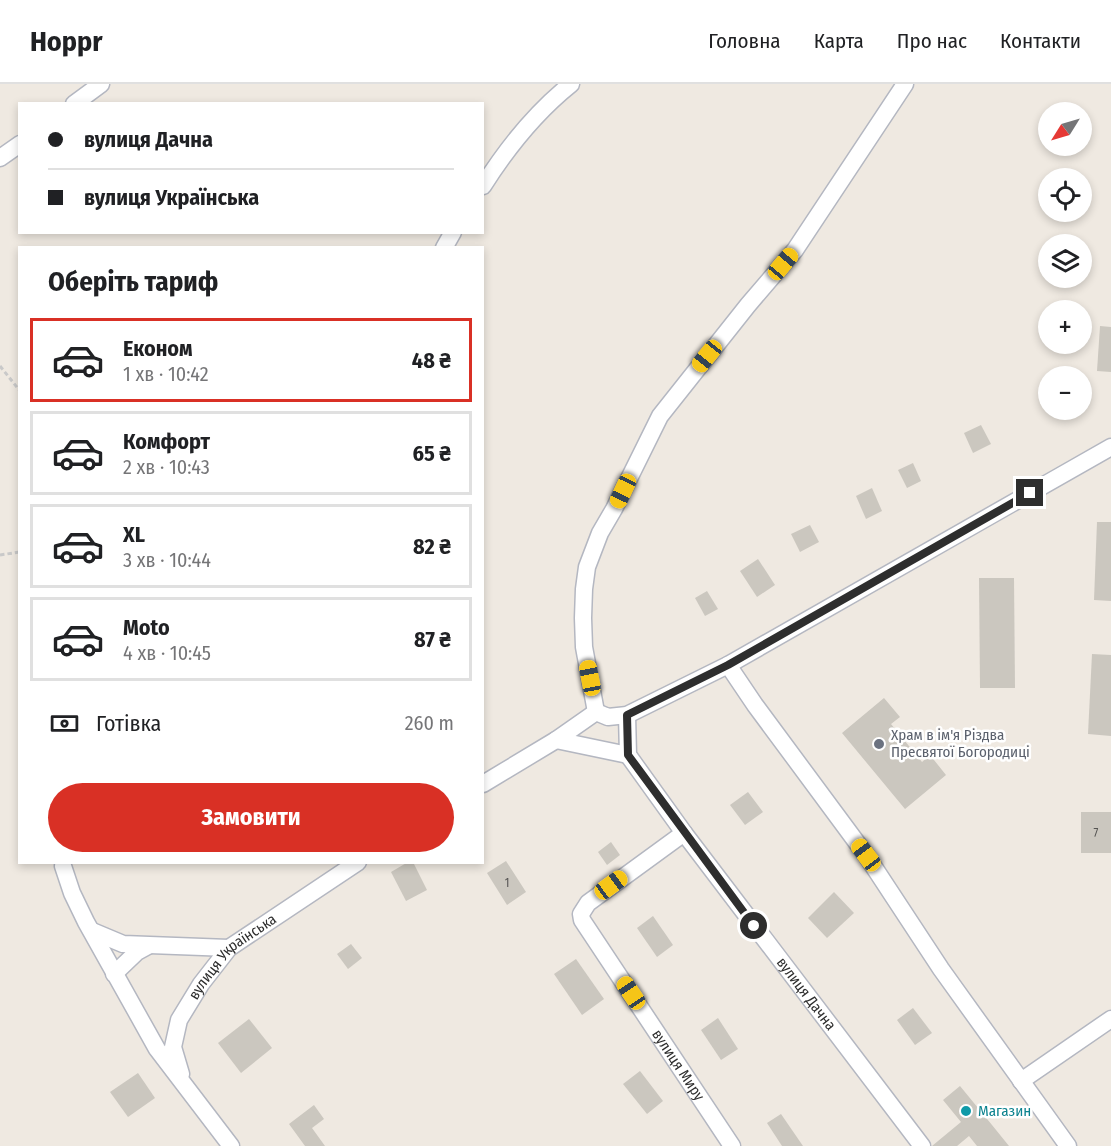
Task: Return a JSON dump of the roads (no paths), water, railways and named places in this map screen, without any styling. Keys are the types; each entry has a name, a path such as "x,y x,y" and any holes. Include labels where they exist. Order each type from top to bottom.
{"street":[{"path":"77,102 101,84"},
{"path":"484,184 497,164 549,102 571,84"},
{"path":"596,712 584,647 584,589 590,558 600,533 660,416 795,250 904,84"},
{"path":"0,158 18,145"},
{"path":"596,712 608,717 627,715 728,665 1111,447"},
{"path":"728,665 866,855 941,969 1068,1146"},
{"path":"484,783 556,740 596,712"},
{"path":"556,740 628,755 627,715"},
{"name":"вулиця Дачна","path":"628,755 684,833 922,1146"},
{"name":"вулиця Миру","path":"684,833 588,903 581,914 582,920 732,1146"},
{"name":"вулиця Українська","path":"188,1092 179,1071 173,1047 179,1020 201,984 229,948 355,864"},
{"name":"вулиця Українська","path":"63,866 72,893 114,974 157,1049 231,1146"},
{"path":"92,931 123,944 229,948"},
{"path":"114,974 137,952 148,946"},
{"path":"1021,1081 1111,1019"}],"place":[{"name":"Храм в ім'я Різдва Пресвятої Богородиці","path":"879,744"},
{"name":"Магазин","path":"966,1111"}]}
